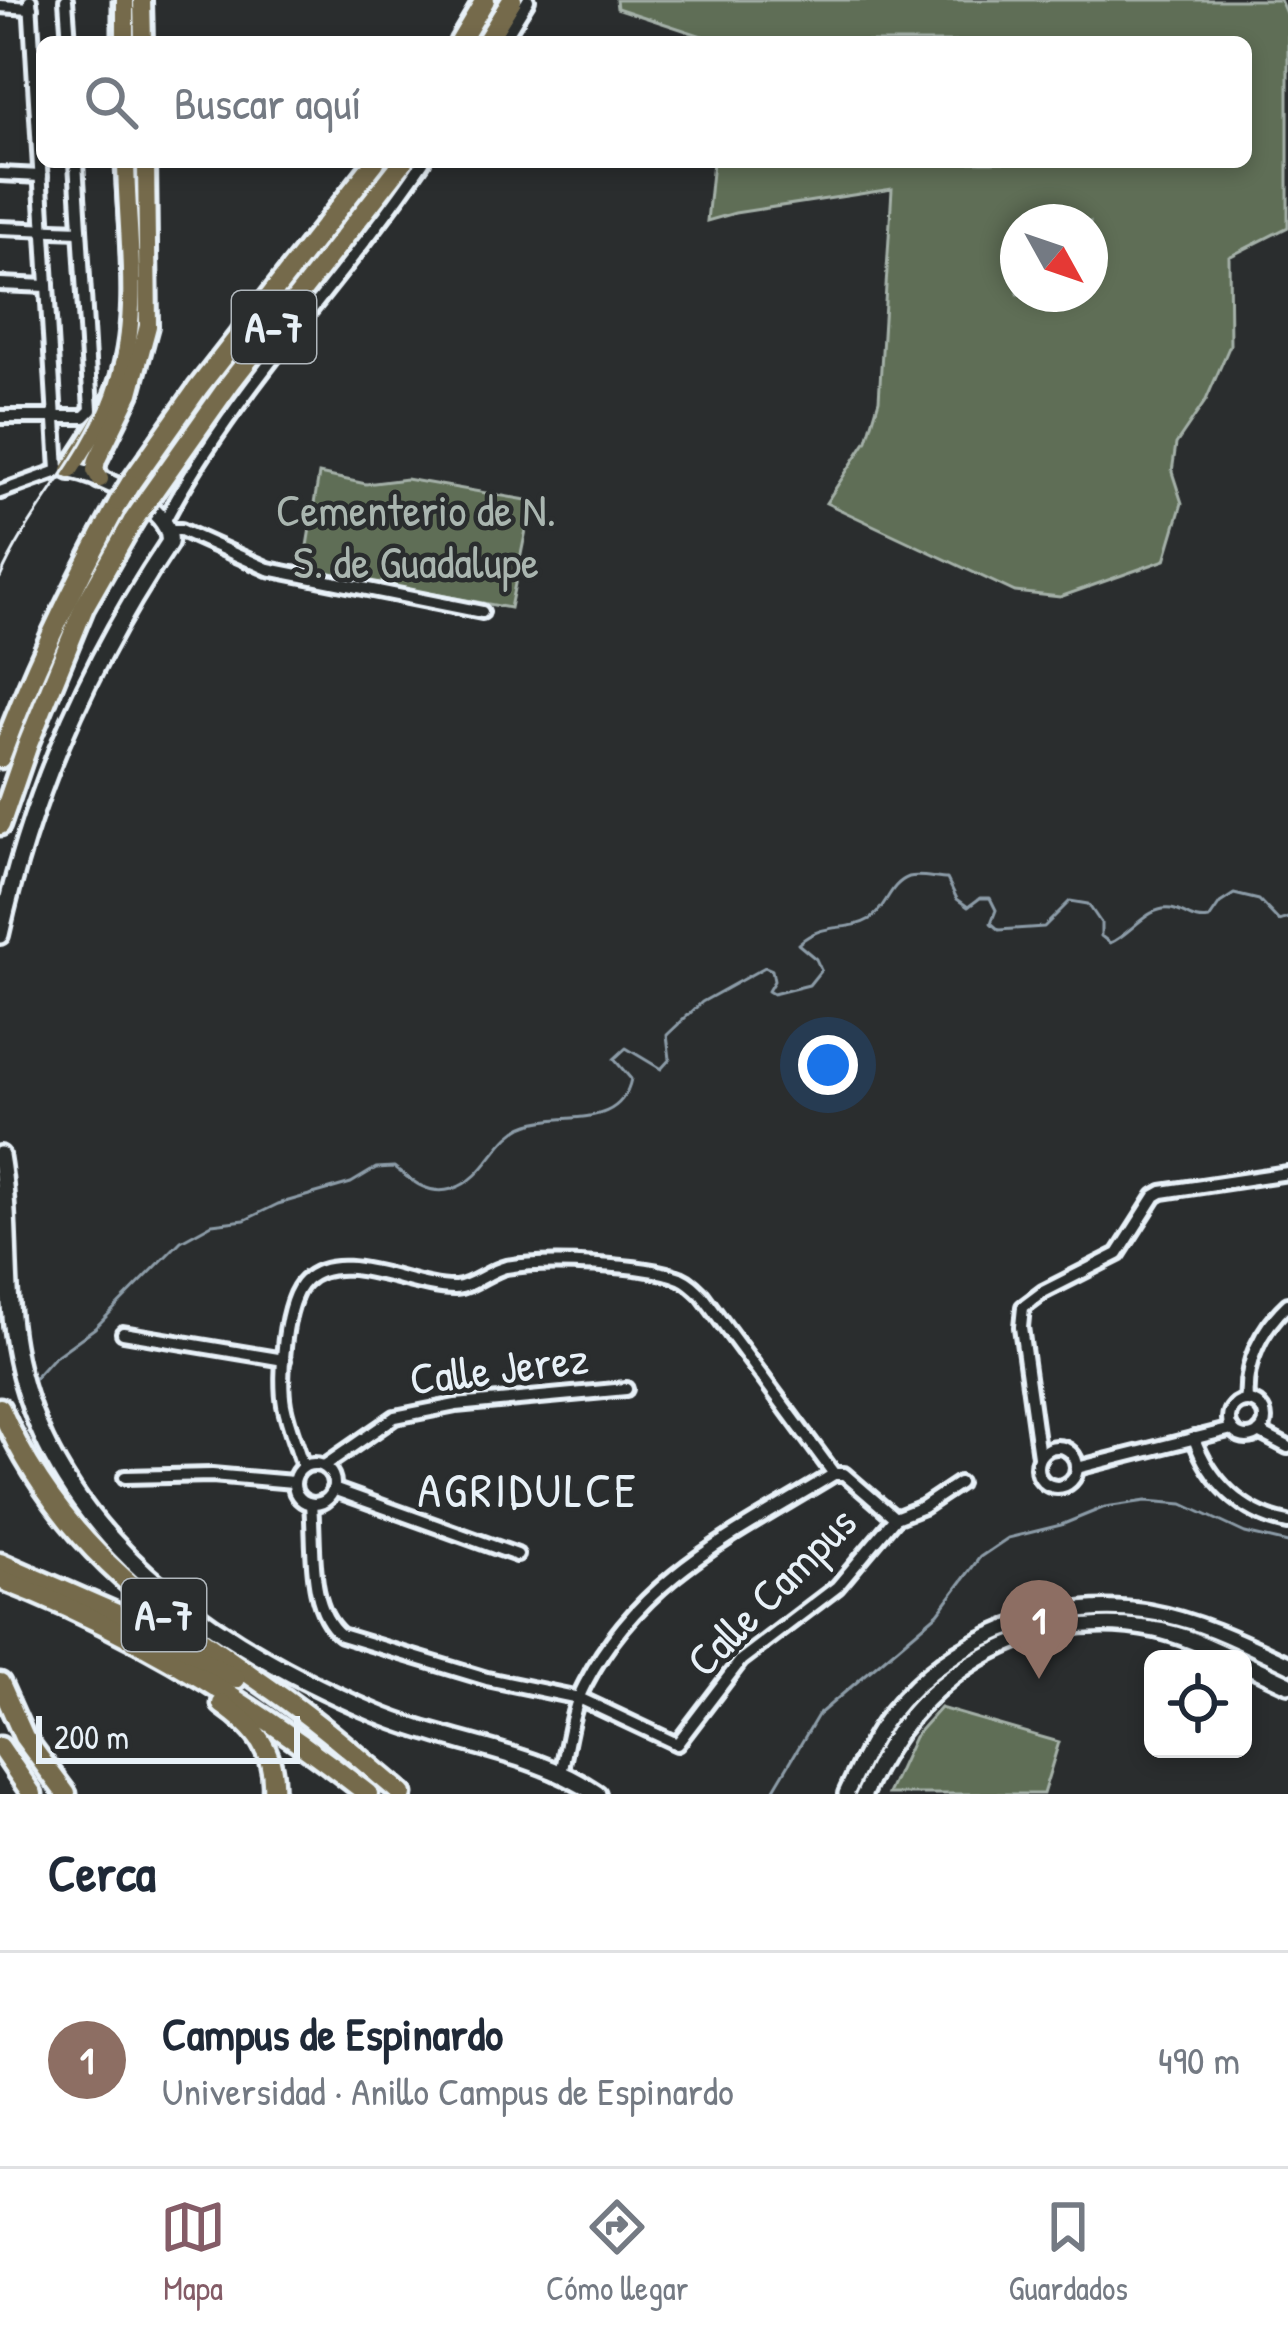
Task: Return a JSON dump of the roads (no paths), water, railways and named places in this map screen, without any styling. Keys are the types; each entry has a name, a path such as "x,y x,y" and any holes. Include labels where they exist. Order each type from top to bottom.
{"highway":[{"path":"464,36 485,0"},
{"path":"490,36 512,0"},
{"name":"A-7","path":"0,758 69,592 118,502 198,388 370,168"},
{"name":"A-7","path":"0,825 84,607 134,521 218,398 398,168"},
{"name":"A-7","path":"0,1408 47,1493 122,1581 329,1731 402,1794"},
{"path":"0,1563 157,1634 305,1722 379,1775"},
{"path":"0,1583 106,1637 235,1713 256,1731 268,1753 273,1794"},
{"path":"0,1583 91,1619 189,1670 274,1724 368,1794"},
{"path":"0,1683 24,1737 66,1794"},
{"path":"0,1747 32,1794"}],"main road":[{"path":"124,0 125,36"},
{"path":"142,0 143,36"},
{"path":"69,470 107,408 125,359 131,322 126,168"},
{"path":"100,479 97,460 130,393 148,326 146,168"},
{"path":"69,470 115,426"}],"street":[{"path":"67,0 69,36"},
{"path":"506,36 527,0"},
{"path":"0,6 31,4 36,90"},
{"path":"41,168 55,417 69,470"},
{"path":"0,416 84,417 91,410 76,168"},
{"path":"0,934 47,770 92,672 169,543 168,525 210,442 420,168"},
{"path":"0,174 41,176"},
{"path":"0,227 80,231"},
{"path":"0,284 47,286"},
{"path":"0,492 69,470 100,479 168,525 268,569 482,611"},
{"path":"0,1155 4,1262 15,1346 32,1413 75,1497 130,1561 222,1633 326,1692 380,1716 561,1772 597,1794"},
{"path":"1039,1456 1057,1447 1070,1451 1077,1465 1072,1481 1053,1487 1038,1475 1021,1327 1023,1306 1118,1254 1162,1192 1288,1173"},
{"path":"303,1467 284,1407 284,1360 297,1289 320,1269 334,1266 459,1288 505,1268 536,1265 661,1273 689,1282 834,1474"},
{"path":"1247,1401 1248,1367 1257,1345 1288,1304"},
{"path":"123,1333 284,1360"},
{"name":"Calle Jerez","path":"324,1466 395,1417 456,1405 626,1389"},
{"path":"1231,1426 1232,1408 1247,1401 1264,1413 1259,1432"},
{"path":"1077,1465 1231,1426"},
{"path":"1077,1465 1231,1426"},
{"path":"1231,1426 1242,1436 1259,1432 1288,1447"},
{"path":"1194,1438 1206,1467 1229,1494 1260,1514 1288,1522"},
{"path":"293,1482 300,1499 311,1504 325,1500 333,1489 334,1480 324,1466 303,1467"},
{"path":"293,1482 303,1467"},
{"path":"561,1772 579,1699 593,1671 663,1582 688,1562 834,1474 844,1474 895,1518 923,1507 959,1483"},
{"path":"125,1477 212,1475 293,1482"},
{"path":"333,1489 517,1555"},
{"path":"311,1504 319,1602 323,1618 341,1635 487,1679 579,1699"},
{"name":"Calle Campus","path":"579,1699 677,1744 741,1660 837,1587 895,1518"},
{"path":"847,1794 892,1714 925,1679 979,1641 1033,1620 1088,1611 1148,1613 1210,1630 1288,1665"},
{"path":"863,1794 886,1748 923,1700 968,1664 1015,1641 1064,1628 1115,1624 1172,1633 1213,1650"},
{"path":"1252,1667 1288,1684"}],"waterway":[{"path":"34,1379 52,1359 95,1328 181,1241 212,1224 245,1220 278,1204 351,1183 376,1168 394,1167 428,1189 452,1189 475,1176 517,1130 616,1106 631,1079 614,1059 626,1048 661,1069 670,1059 667,1035 702,1002 765,967 772,970 774,981 768,991 773,994 809,985 821,970 798,944 817,932 870,919 909,877 947,879 957,899 968,907 980,898 990,898 996,910 991,923 999,930 1044,927 1070,901 1088,904 1101,923 1101,936 1110,943 1163,909 1209,919 1234,894 1259,900 1279,921 1288,918"},
{"path":"771,1794 818,1715 938,1613 980,1557 1008,1538 1061,1525 1105,1507 1146,1501 1183,1504 1245,1533 1288,1543"}],"tram line":[{"path":"111,0 111,36"},
{"path":"0,578 96,417 114,365 120,308 114,168"},
{"path":"855,1794 889,1730 922,1691 952,1666 1022,1631 1059,1622 1138,1619 1205,1635 1288,1673"}],"place":[{"name":"Campus de Espinardo","path":"1039,1679"}],"district":[{"name":"AGRIDULCE","path":"528,1490"}],"park label":[{"name":"Cementerio de N. S. de Guadalupe","path":"416,536"}]}
